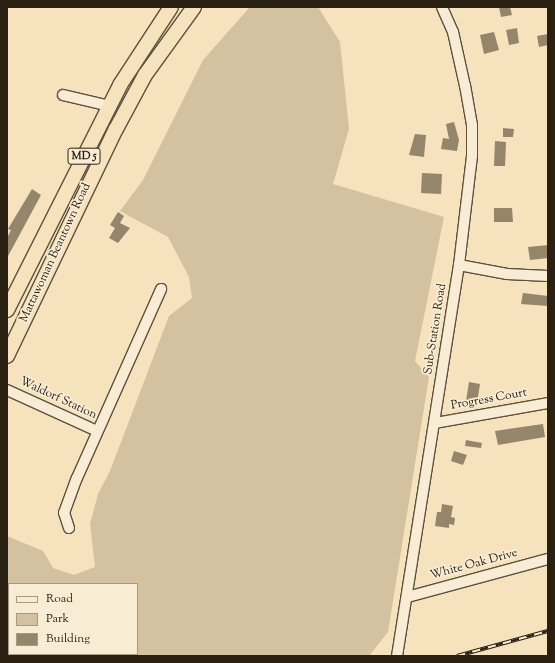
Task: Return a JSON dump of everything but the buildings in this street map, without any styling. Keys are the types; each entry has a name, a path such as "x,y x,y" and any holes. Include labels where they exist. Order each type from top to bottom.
{"highway":[{"name":"Mattawoman Beantown Road","path":"7,310 110,106 160,22 171,7"},
{"name":"Mattawoman Beantown Road","path":"7,356 117,127 145,75 194,7"},
{"path":"117,127 117,114 164,35 160,22"}],"street":[{"name":"Sub-Station Road","path":"397,656 459,264 472,156 472,125 455,39 442,7"},
{"path":"63,95 110,106"},
{"path":"459,264 507,274 548,276"},
{"path":"69,528 64,513 97,431 161,289"},
{"name":"Waldorf Station","path":"7,390 97,431"},
{"name":"Progress Court","path":"435,423 548,402"},
{"name":"White Oak Drive","path":"407,597 548,559"}],"green space":[{"path":"250,7 318,7 340,42 349,129 333,184 444,217 415,361 429,377 388,632 369,656 41,656 138,655 138,583 8,583 7,630 7,536 43,551 53,568 74,575 95,567 90,524 98,494 110,471 169,316 192,298 189,277 168,237 120,211 143,180 203,60"}],"railway":[{"path":"457,656 548,631"}]}
